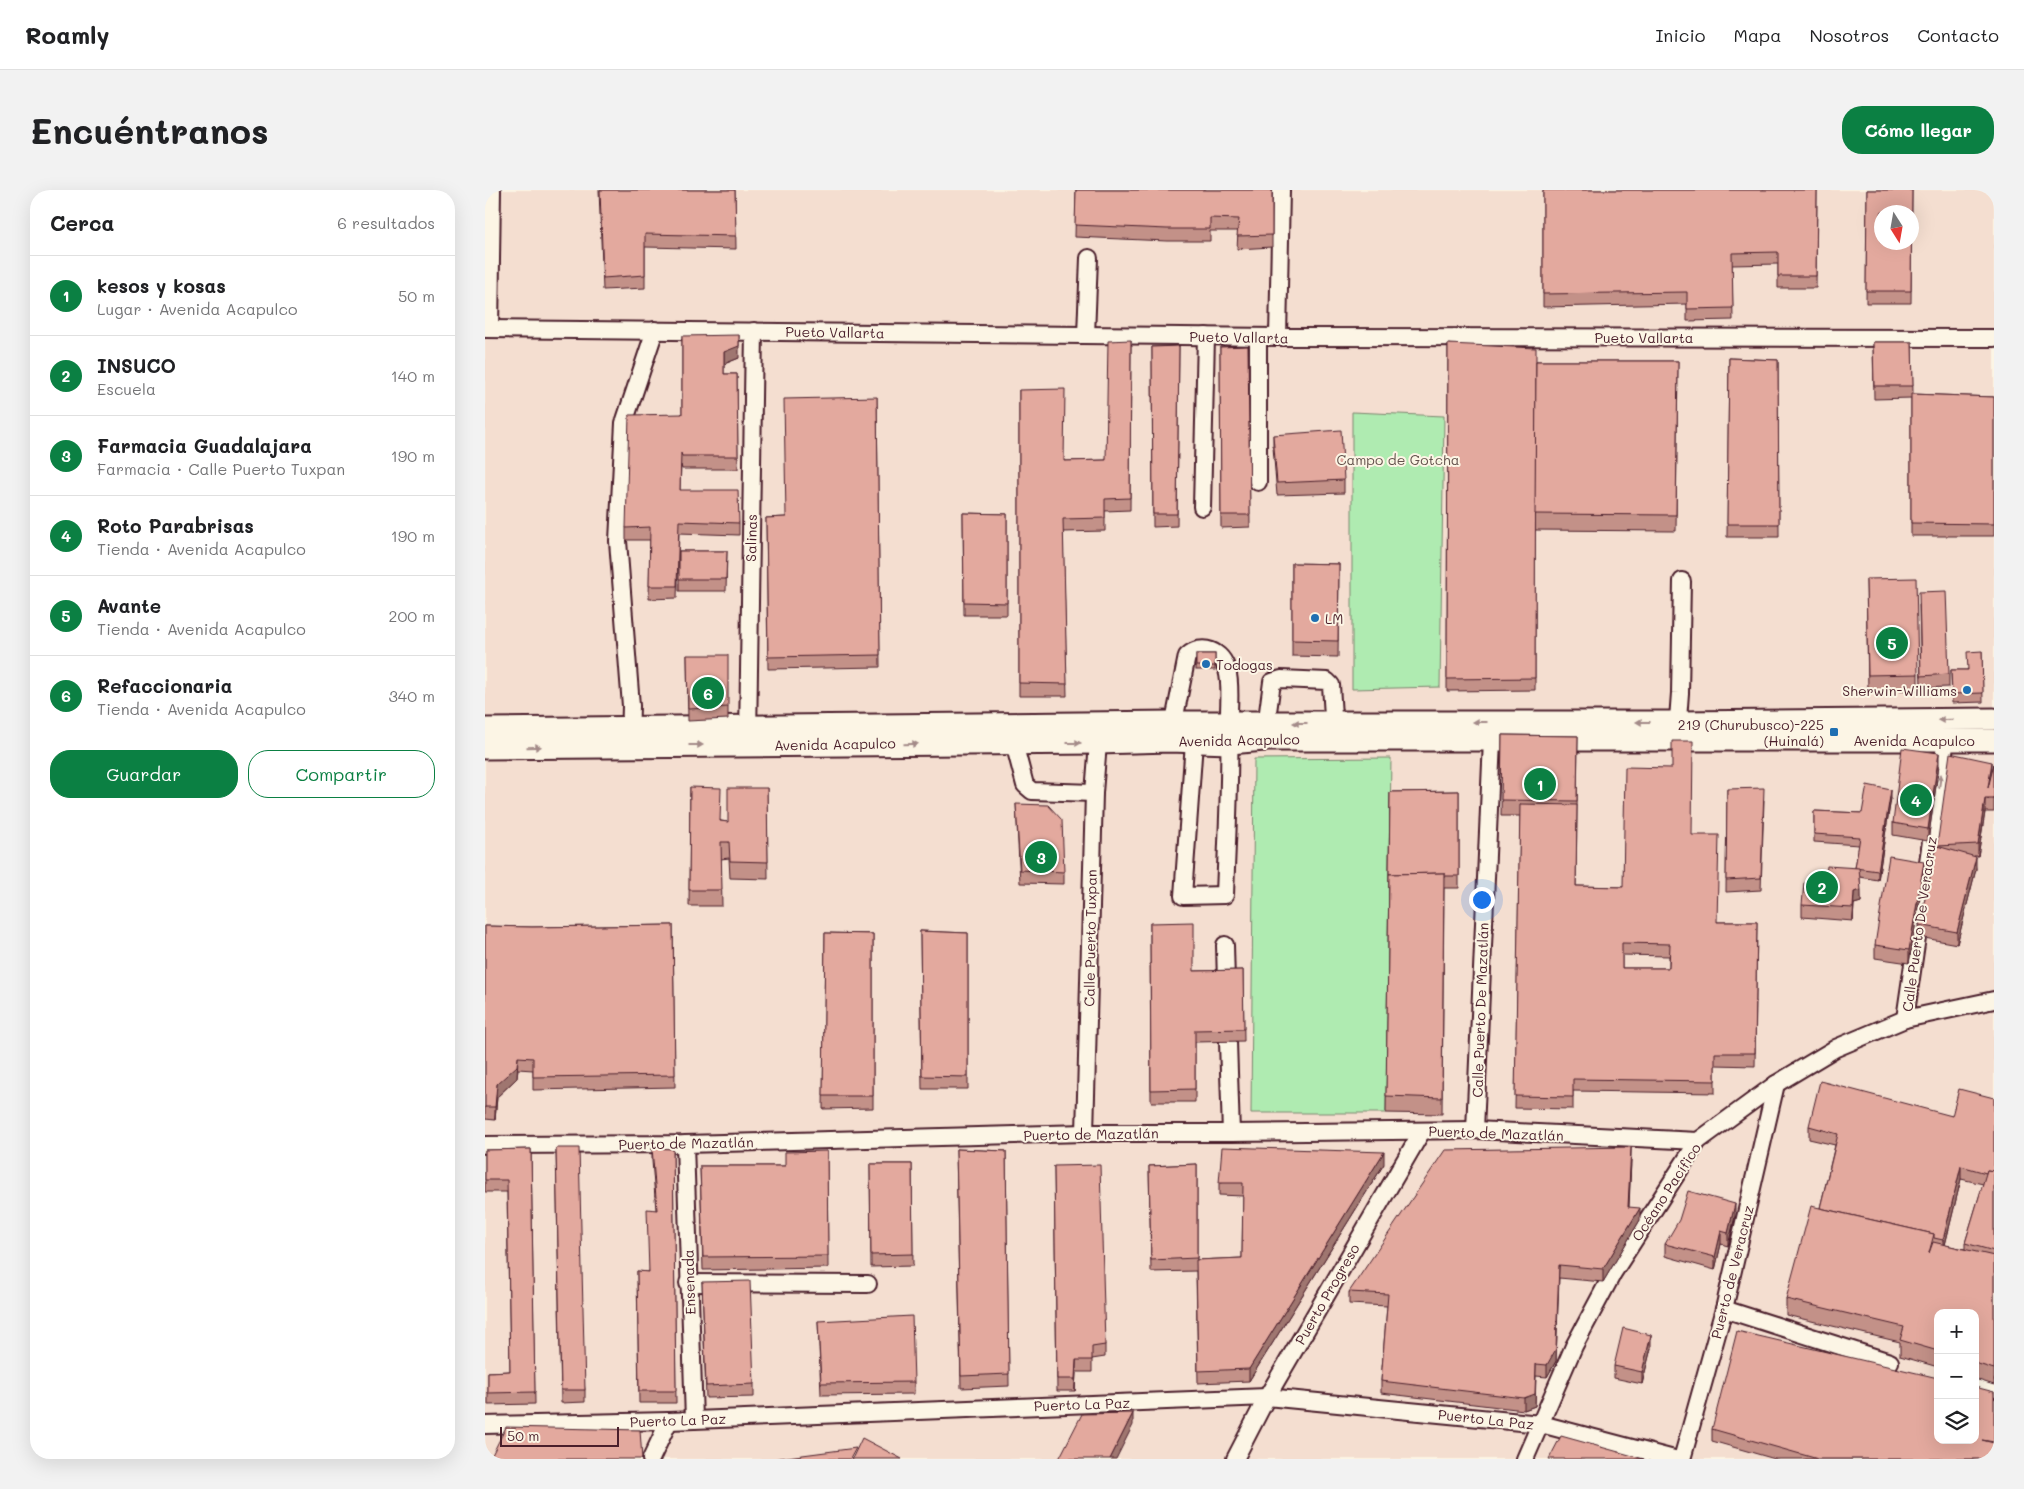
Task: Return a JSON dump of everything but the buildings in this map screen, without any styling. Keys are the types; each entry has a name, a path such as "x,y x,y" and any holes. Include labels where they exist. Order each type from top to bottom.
{"main road":[{"name":"Avenida Acapulco","path":"1334,731 1492,740 1994,719"},
{"name":"Avenida Acapulco","path":"748,736 1014,743 1098,743 1229,721 1265,731 1677,731 1994,740"},
{"name":"Avenida Acapulco","path":"485,729 630,736 1173,731 1194,742 1230,742 1265,731"},
{"name":"Avenida Acapulco","path":"485,748 630,736"}],"street":[{"path":"487,329 492,190"},
{"path":"1278,337 1281,190"},
{"path":"1086,335 1089,258"},
{"name":"Pueto Vallarta","path":"487,329 1258,337 1994,338"},
{"path":"630,736 631,706 618,541 623,433 624,423 655,330"},
{"name":"Salinas","path":"748,736 755,331"},
{"path":"1202,507 1205,336"},
{"path":"1258,337 1258,482"},
{"path":"1677,731 1683,581"},
{"path":"1173,731 1187,656 1194,650 1207,649 1219,654 1224,660 1228,672 1230,742 1225,895 1183,896 1194,742"},
{"path":"1265,731 1272,682 1281,679 1327,681 1331,685 1334,731"},
{"name":"Calle Puerto De Veracruz","path":"1905,1019 1946,739"},
{"name":"Calle Puerto De Mazatlán","path":"1475,1130 1492,740"},
{"path":"1014,743 1025,784 1032,791 1093,793"},
{"name":"Calle Puerto Tuxpan","path":"1085,1133 1093,793 1098,743"},
{"path":"1225,945 1226,982"},
{"name":"Océano Pacífico","path":"1525,1459 1574,1346 1613,1273 1698,1142 1776,1084 1836,1048 1905,1019 1994,1000"},
{"path":"1228,1042 1231,1133"},
{"name":"Puerto de Veracruz","path":"1682,1459 1724,1309 1776,1084"},
{"name":"Puerto de Mazatlán","path":"485,1145 685,1144 1085,1133 1475,1130 1698,1142"},
{"name":"Puerto Progreso","path":"1235,1459 1267,1397 1422,1131"},
{"name":"Ensenada","path":"685,1144 688,1283 694,1420"},
{"path":"688,1283 868,1284"},
{"path":"1724,1309 1890,1362"},
{"path":"1979,1386 1994,1389"},
{"name":"Puerto La Paz","path":"485,1424 669,1421 1267,1397 1541,1424 1674,1459"},
{"path":"651,1459 669,1421"}],"shaded area":[{"path":"485,190 1994,190 1994,1459 485,1459"}],"green space":[{"name":"Campo de Gotcha","path":"1352,412 1444,416 1440,687 1352,689"},
{"path":"1391,758 1386,1113 1251,1113 1254,759"}],"place":[{"name":"LM","path":"1315,618"},
{"name":"Avante","path":"1892,643"},
{"name":"Todogas","path":"1206,664"},
{"name":"Sherwin-Williams","path":"1967,690"},
{"name":"Refaccionaria","path":"708,693"},
{"name":"219 (Churubusco)-225 (Huinalá)","path":"1834,732"},
{"name":"kesos y kosas","path":"1540,784"},
{"name":"Roto Parabrisas","path":"1916,800"},
{"name":"Farmacia Guadalajara","path":"1041,857"},
{"name":"INSUCO","path":"1822,887"}]}
